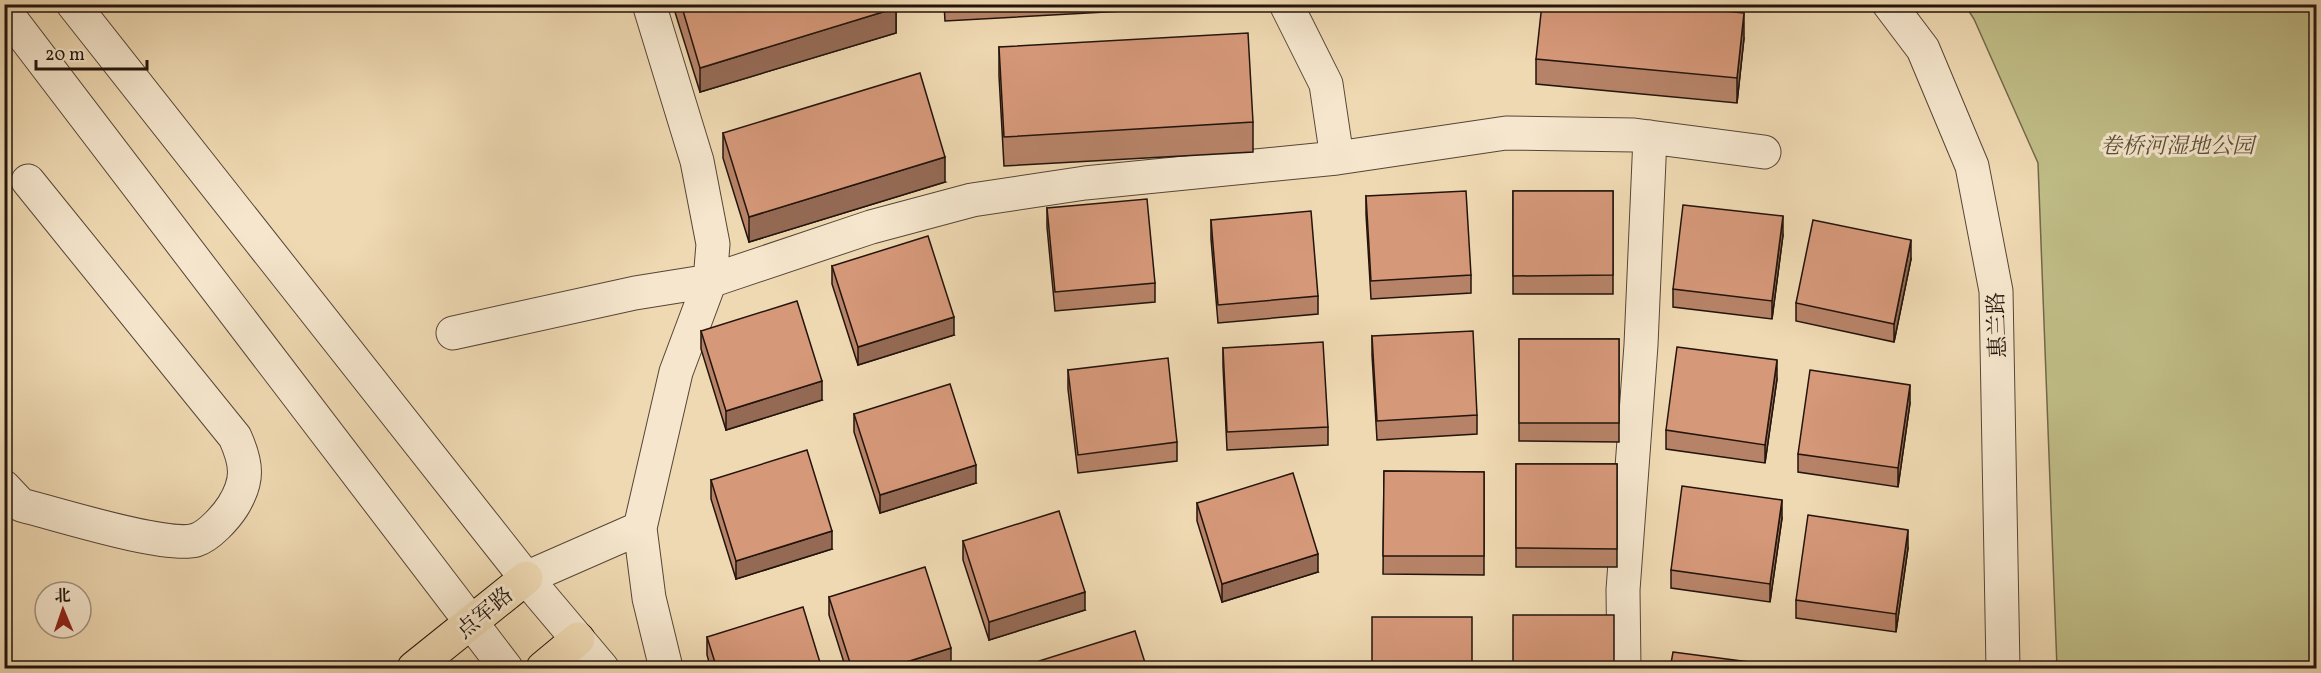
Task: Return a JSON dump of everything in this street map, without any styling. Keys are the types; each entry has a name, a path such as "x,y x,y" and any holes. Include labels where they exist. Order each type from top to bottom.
{"main road":[{"name":"点军路","path":"414,669 526,578"},
{"path":"543,669 578,639"}],"street":[{"path":"73,4 526,578 602,669"},
{"path":"649,4 697,161 713,244 710,281 676,372 640,528 649,598 666,669"},
{"path":"1286,4 1326,84 1337,158"},
{"name":"惠兰路","path":"1889,4 1923,48 1972,166 1996,291 2003,669"},
{"path":"4,10 506,669"},
{"path":"453,333 635,293 710,281 871,226 972,200 1085,183 1337,158 1506,133 1650,137 1764,152"},
{"path":"1624,669 1623,590 1635,448 1650,137"},
{"path":"4,488 21,506 169,542 198,540 227,516 243,489 244,459 235,437 28,181"},
{"path":"526,578 640,528"}],"green space":[{"name":"卷桥河湿地公园","path":"1965,5 2316,5 2316,668 2057,668 2038,163 1974,19"}],"building":[{"path":"681,4 896,4 896,8 700,68"},
{"path":"1542,4 1654,4 1744,13 1737,78 1536,59"},
{"path":"1248,33 1253,122 1004,137 999,47"},
{"path":"920,73 945,157 749,217 723,133"},
{"path":"1466,191 1471,275 1371,281 1366,196"},
{"path":"1513,191 1613,191 1613,275 1513,276"},
{"path":"1147,199 1155,283 1055,292 1047,208"},
{"path":"1683,205 1783,216 1772,301 1673,289"},
{"path":"1311,211 1318,296 1218,305 1211,220"},
{"path":"1813,220 1911,240 1894,324 1796,303"},
{"path":"928,236 954,317 858,347 832,266"},
{"path":"797,301 822,381 726,411 701,331"},
{"path":"1473,331 1477,415 1377,421 1372,336"},
{"path":"1519,339 1619,339 1619,423 1519,423"},
{"path":"1323,342 1328,427 1227,432 1223,348"},
{"path":"1677,347 1777,360 1765,445 1666,430"},
{"path":"1168,358 1177,442 1078,455 1068,370"},
{"path":"1810,370 1910,385 1898,468 1798,454"},
{"path":"950,384 976,465 880,495 854,414"},
{"path":"807,450 832,531 736,561 711,480"},
{"path":"1516,464 1617,464 1617,549 1516,548"},
{"path":"1384,471 1484,472 1484,556 1383,556"},
{"path":"1293,473 1318,554 1222,584 1197,503"},
{"path":"1682,486 1782,500 1770,584 1671,570"},
{"path":"1059,511 1085,592 989,622 963,541"},
{"path":"1808,515 1908,530 1896,614 1796,600"},
{"path":"925,567 951,648 884,669 852,669 829,597"},
{"path":"803,607 822,669 717,669 707,637"},
{"path":"1513,615 1614,615 1614,669 1513,669"},
{"path":"1372,617 1472,617 1472,669 1372,669"},
{"path":"1135,631 1147,669 1041,669 1039,661"},
{"path":"1673,652 1772,665 1772,669 1670,669"}]}
